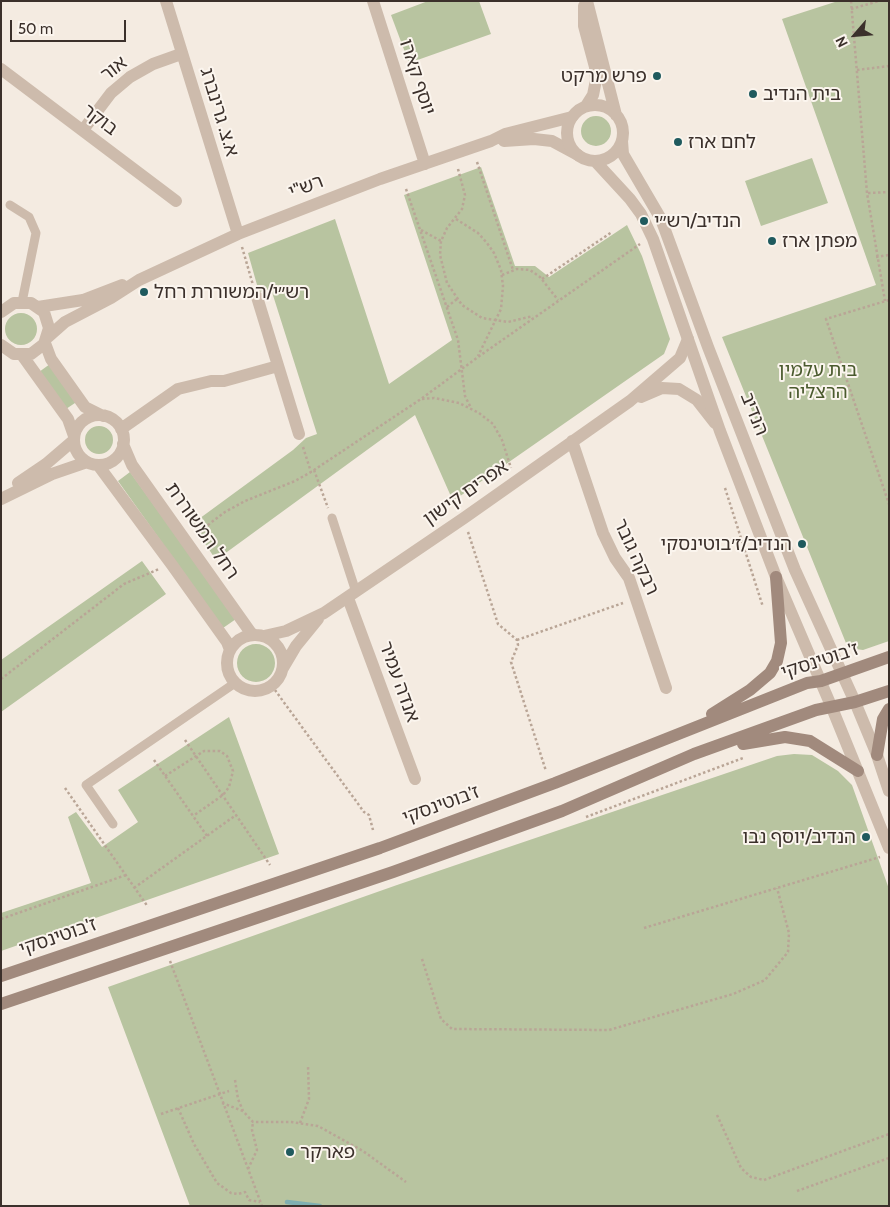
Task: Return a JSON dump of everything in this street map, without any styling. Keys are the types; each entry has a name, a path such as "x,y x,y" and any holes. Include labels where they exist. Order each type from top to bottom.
{"main road":[{"path":"687,730 750,690 770,674 777,661 782,643 776,577"},
{"name":"ז'בוטינסקי","path":"1,976 380,848 555,783 807,683 821,681 889,657"},
{"path":"1,1004 393,872 562,811 694,754 816,710 832,708 889,691"},
{"path":"877,755 884,719 889,709"},
{"path":"694,754 785,737 810,741 858,771"}],"street":[{"name":"א.צ. גרינברג","path":"166,1 238,234"},
{"name":"יוסף קארו","path":"373,1 425,164"},
{"path":"586,1 616,114 622,125 622,141 614,153 595,161 578,154 572,149 567,133 572,117 586,106 593,95 596,80 595,67 584,26 586,1"},
{"name":"אור","path":"82,130 111,93 130,77 153,64 181,54"},
{"name":"בוקר","path":"1,69 176,201"},
{"path":"586,106 603,106 616,114"},
{"name":"רש\"י","path":"38,307 83,300 139,280 238,234 491,141 505,134 572,117"},
{"name":"רש\"י","path":"491,141 534,139 552,141 578,154"},
{"name":"הנדיב","path":"622,141 625,159 661,219 708,347 795,570 855,702 877,755 889,791"},
{"name":"הנדיב","path":"595,161 618,184 641,214 653,239 720,431 776,577 821,681 889,848"},
{"name":"רש\"י","path":"22,355 34,352 65,322 111,298 139,280"},
{"path":"256,297 299,434"},
{"path":"1,312 10,304 22,302 38,307 48,320 46,340 51,359 85,407 113,420 120,429 123,444 121,452 113,460 52,474 1,499"},
{"name":"אפרים קישון","path":"260,635 292,629 324,613 464,518 630,402 680,358 688,339"},
{"path":"1,345 10,352 22,355 68,419 76,452 93,464 172,565 227,642 230,650 227,668 235,684 251,692 264,690 272,686 281,676 284,659 278,646 260,635 242,638 230,650"},
{"path":"120,429 178,389 211,381 224,381 278,366"},
{"name":"אפרים קישון","path":"630,402 662,388 679,389 697,400 720,431"},
{"path":"1,494 46,464 74,438 78,426 84,420 95,416 103,416"},
{"name":"רבקה גובר","path":"572,441 603,533 615,558 629,578 666,688"},
{"name":"רחל המשוררת","path":"123,444 132,465 251,633 260,635"},
{"name":"אנדה עמיר","path":"352,595 415,778"},
{"name":"אפרים קישון","path":"283,668 300,640 324,613"}],"lane":[{"path":"10,205 29,217 36,233 22,302"},
{"path":"332,518 352,595"},
{"path":"113,824 86,785 235,684"}],"path":[{"path":"851,1 867,193 876,257 887,301 826,319 889,504"},
{"path":"851,9 879,1"},
{"path":"857,70 889,66"},
{"path":"476,162 514,270"},
{"path":"458,169 465,195 462,209 447,228 441,241 442,269 446,283 457,299 472,313 496,322 515,322 537,315"},
{"path":"406,189 458,340 464,396 471,408"},
{"path":"867,193 889,192"},
{"path":"456,219 478,233 487,243 494,253 502,275 501,310 478,357"},
{"path":"421,230 441,241"},
{"path":"542,279 612,232"},
{"path":"238,234 256,297"},
{"path":"192,549 204,528 225,512 245,501 295,481 313,471 421,399 643,240 646,247"},
{"path":"876,257 889,255"},
{"path":"502,275 514,270 530,270 542,279 558,300"},
{"path":"447,308 457,299"},
{"path":"421,399 434,398 459,403 471,408 493,424 508,453 511,468"},
{"path":"299,434 332,518"},
{"path":"723,480 764,612"},
{"path":"464,518 498,624 518,640"},
{"path":"1,679 124,584 138,576 172,565"},
{"path":"518,640 636,599"},
{"path":"518,640 518,645 511,662 546,771"},
{"path":"272,686 364,812 369,815 373,830"},
{"path":"185,740 270,865"},
{"path":"165,776 195,754 212,750 220,751 227,756 231,764 232,780 222,795 193,816"},
{"path":"154,760 207,836"},
{"path":"65,788 148,907"},
{"path":"134,888 236,815"},
{"path":"644,928 889,854"},
{"path":"1,918 126,875"},
{"path":"422,959 441,1019 452,1029 609,1030 733,994 765,980 788,952 789,933 777,888"},
{"path":"166,948 222,1103 262,1206"},
{"path":"300,1123 309,1099 308,1065"},
{"path":"235,1080 238,1099 243,1111 253,1122 300,1123 318,1126 363,1151 406,1182"},
{"path":"161,1114 229,1091"},
{"path":"222,1103 243,1111"},
{"path":"178,1108 194,1144 217,1183 224,1190 238,1194 245,1192 250,1200 260,1202"},
{"path":"717,1115 741,1168 751,1177 764,1180 889,1134"},
{"path":"248,1170 257,1150 252,1130 253,1122"},
{"path":"797,1191 889,1158"}],"green space":[{"path":"428,1 479,1 491,34 409,63 391,15"},
{"name":"בית עלמין הרצליה","path":"838,1 889,1 889,641 863,650 848,648 722,337 876,285 782,19"},
{"path":"596,116 607,120 611,131 607,142 596,146 585,142 581,131 585,120"},
{"path":"812,158 828,203 761,226 745,181"},
{"path":"481,167 515,266 535,266 549,277 627,225 642,256 670,339 664,354 453,501 415,415 216,560 192,524 293,450 306,438 317,434 271,289 259,292 248,253 335,219 389,384 452,340 404,195"},
{"path":"21,313 33,317 37,329 33,341 21,345 9,341 5,329 9,317"},
{"path":"50,364 78,401 66,409 39,372"},
{"path":"99,426 109,430 113,440 109,450 99,454 89,450 85,440 89,430"},
{"path":"130,472 236,619 223,628 118,481"},
{"path":"142,561 166,594 1,712 1,660"},
{"path":"256,644 270,649 275,663 270,677 256,682 242,677 237,663 242,649"},
{"path":"229,717 279,854 1,951 1,913 91,883 68,817 76,812 102,847 138,822 118,790"},
{"path":"794,754 812,755 838,771 852,785 889,889 889,1206 190,1206 108,987 397,885 777,756"}],"waterway":[{"path":"287,1202 320,1206"}],"place":[{"name":"פרש מרקט","path":"657,76"},
{"name":"בית הנדיב","path":"753,94"},
{"name":"לחם ארז","path":"678,142"},
{"name":"הנדיב/רש״י","path":"644,221"},
{"name":"מפתן ארז","path":"772,241"},
{"name":"רש״י/המשוררת רחל","path":"144,292"},
{"name":"הנדיב/ז׳בוטינסקי","path":"802,544"},
{"name":"הנדיב/יוסף נבו","path":"866,837"},
{"name":"פארקר","path":"290,1152"}]}
